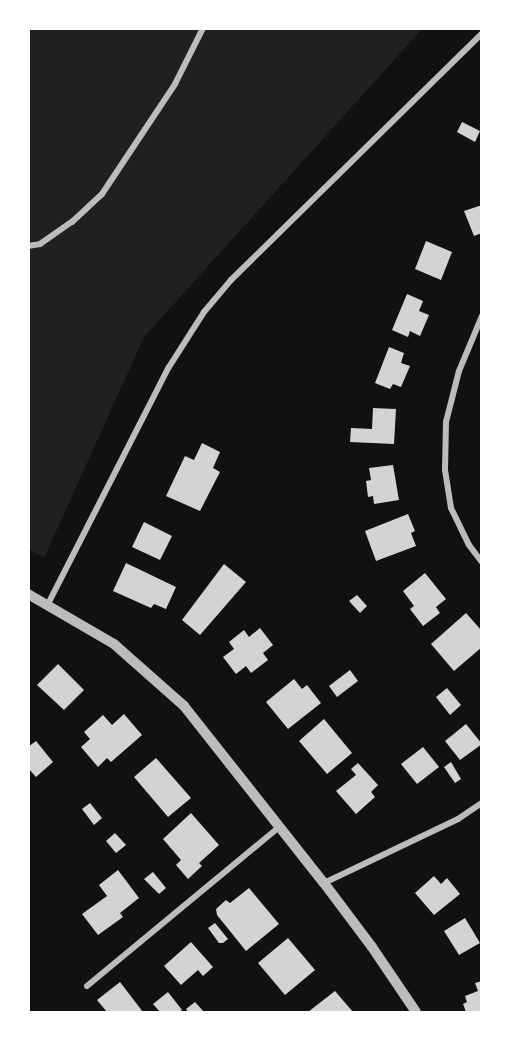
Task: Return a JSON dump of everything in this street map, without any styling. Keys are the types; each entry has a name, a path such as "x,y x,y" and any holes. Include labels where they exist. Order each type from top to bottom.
{"street":[{"path":"28,246 40,244 72,222 102,194 175,84 203,28"},
{"path":"48,604 168,367 204,312 231,280 482,33"},
{"path":"482,316 459,371 449,412 445,470 451,508 469,545 482,562"},
{"path":"28,594 114,644 163,685 201,725 372,947 416,1012"},
{"path":"324,883 458,819 482,803"},
{"path":"87,986 279,827"}],"shaded area":[{"path":"29,29 422,29 144,337 44,558 29,549"}],"building":[{"path":"462,122 480,131 475,142 457,132"},
{"path":"482,205 482,233 474,236 464,211"},
{"path":"426,241 452,252 441,280 415,269"},
{"path":"407,294 423,301 419,311 429,315 420,336 410,331 408,337 392,330"},
{"path":"389,347 404,353 401,363 410,366 401,387 393,384 390,389 375,383"},
{"path":"373,408 396,409 394,444 350,442 351,428 372,429"},
{"path":"202,443 220,452 213,468 220,472 200,511 166,496 185,456 194,460"},
{"path":"393,465 399,500 374,504 373,496 368,497 366,481 371,480 369,468"},
{"path":"408,514 415,531 411,533 416,546 376,561 365,531"},
{"path":"144,522 172,536 160,560 132,547"},
{"path":"126,563 176,587 166,609 154,604 151,608 113,591"},
{"path":"224,564 246,582 200,635 182,620"},
{"path":"425,573 446,599 436,607 440,613 423,626 410,609 414,606 403,591"},
{"path":"357,595 367,606 360,613 349,601"},
{"path":"466,613 482,631 482,647 454,671 431,644"},
{"path":"260,628 273,645 263,653 268,660 251,673 246,666 236,674 223,657 234,649 229,642 244,630 249,637"},
{"path":"58,664 84,690 64,710 37,685"},
{"path":"350,670 358,681 337,697 329,686"},
{"path":"294,679 302,689 307,685 321,703 288,729 266,702"},
{"path":"447,688 461,705 450,715 436,697"},
{"path":"124,714 142,735 111,762 107,758 98,767 81,747 90,739 84,732 103,715 112,725"},
{"path":"324,719 352,753 327,774 299,741"},
{"path":"466,724 482,744 460,760 445,741"},
{"path":"36,741 53,762 36,777 28,768 28,747"},
{"path":"423,747 439,767 417,784 401,764"},
{"path":"156,758 191,798 168,817 134,777"},
{"path":"451,762 461,779 455,783 444,767"},
{"path":"358,763 378,785 371,792 375,797 356,814 336,791 356,775 351,769"},
{"path":"90,803 102,818 94,825 82,809"},
{"path":"191,813 219,845 199,863 202,866 188,879 176,865 181,860 163,839"},
{"path":"115,833 126,845 116,853 106,841"},
{"path":"118,870 139,898 120,913 123,917 98,935 82,914 107,896 99,885"},
{"path":"153,872 166,888 159,894 144,879"},
{"path":"434,876 441,884 447,878 460,894 434,915 415,893"},
{"path":"249,888 279,924 246,951 217,915 216,909 226,900 230,903"},
{"path":"465,918 480,943 459,955 444,931"},
{"path":"215,923 228,939 223,943 219,943 208,928"},
{"path":"288,938 315,970 285,995 258,963"},
{"path":"191,942 213,967 203,976 198,970 181,985 164,966"},
{"path":"482,981 482,1012 466,1012 463,1004 467,1002 465,996 478,991 475,983"},
{"path":"120,982 143,1012 107,1012 97,1000"},
{"path":"335,991 353,1012 308,1012"},
{"path":"168,992 182,1010 179,1012 160,1012 153,1004"},
{"path":"195,1002 204,1012 188,1012 186,1009"}]}
